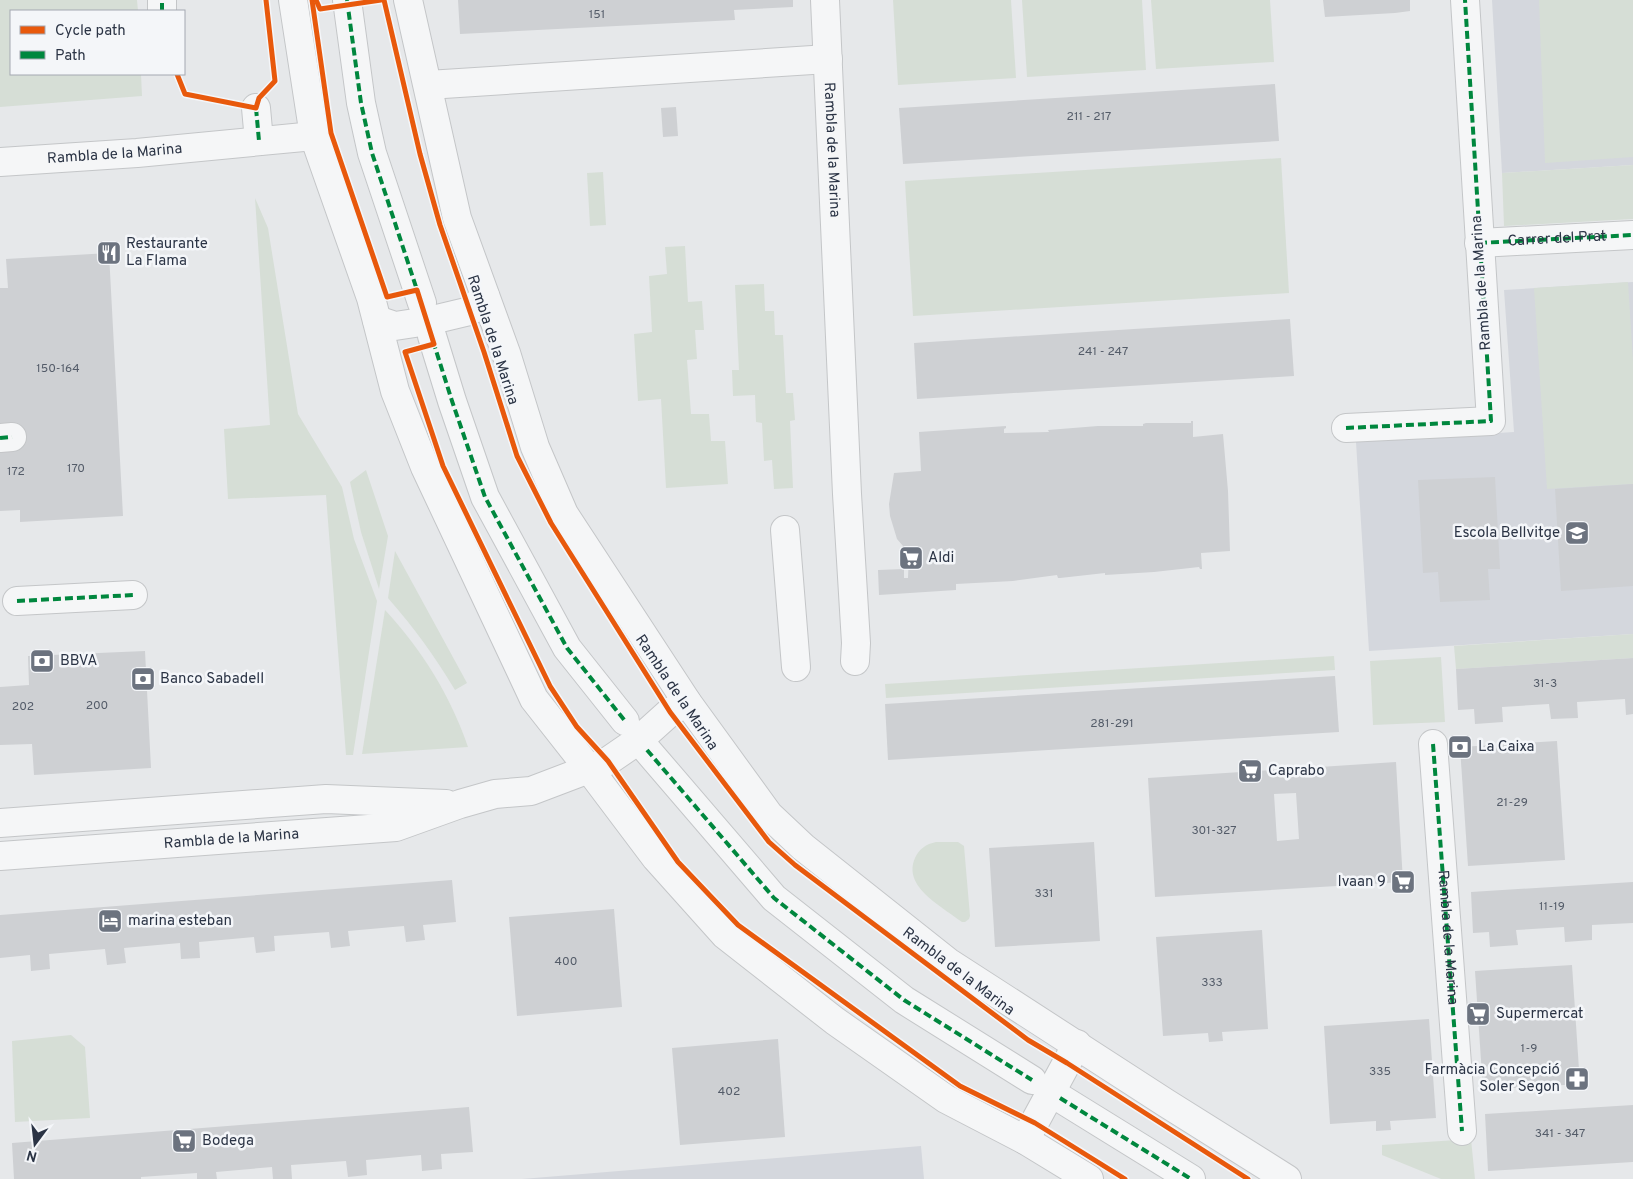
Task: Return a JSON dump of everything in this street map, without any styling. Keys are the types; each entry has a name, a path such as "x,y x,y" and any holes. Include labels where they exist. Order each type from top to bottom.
{"street":[{"path":"293,0 314,136 371,298 395,392 424,467 534,699 656,858 725,935 835,1021 946,1099 1025,1140 1089,1179"},
{"path":"347,0 361,103 372,153 422,303"},
{"name":"Rambla de la Marina","path":"408,0 457,218 506,353 535,447 564,514 687,702 769,815 804,846 948,962 1287,1179"},
{"name":"Rambla de la Marina","path":"825,0 856,643 855,661"},
{"name":"Rambla de la Marina","path":"1346,428 1491,421 1465,0"},
{"path":"428,85 828,59"},
{"path":"256,108 259,141"},
{"name":"Rambla de la Marina","path":"0,162 137,153 314,136"},
{"name":"Carrer del Prat","path":"1479,242 1633,234"},
{"name":"Rambla de la Marina","path":"377,320 395,326 428,321 470,311 485,296"},
{"path":"432,336 485,497 568,648 625,721"},
{"path":"785,530 796,667"},
{"path":"17,601 133,595"},
{"name":"Rambla de la Marina","path":"0,856 396,828 460,804 495,794 532,792 589,769 618,754 670,712 687,702"},
{"name":"Rambla de la Marina","path":"1433,744 1462,1131"},
{"path":"646,750 774,898 904,1000 1032,1080"},
{"name":"Rambla de la Marina","path":"0,823 326,798 460,804"},
{"path":"1025,1140 1077,1044"},
{"path":"1060,1098 1191,1179"}],"shaded area":[{"path":"0,0 137,0 138,10 10,10 10,75 141,75 142,96 0,107"},
{"path":"893,0 1011,0 1016,78 898,85"},
{"path":"1022,0 1142,0 1146,70 1027,77"},
{"path":"1151,0 1270,0 1274,62 1156,69"},
{"path":"1492,0 1633,0 1633,165 1502,173"},
{"path":"1539,0 1633,0 1633,157 1545,163"},
{"path":"1281,158 1289,293 913,316 905,181"},
{"path":"1633,165 1633,219 1504,226 1502,173"},
{"path":"603,172 606,225 590,226 587,173"},
{"path":"255,198 268,228 298,414 342,487 354,539 377,601 353,755 346,755 326,495 228,499 224,429 270,425"},
{"path":"685,246 688,302 702,301 704,330 695,330 697,359 687,360 691,414 709,414 711,441 725,441 728,484 666,488 661,399 638,401 634,334 652,332 649,276 667,274 665,247"},
{"path":"1628,282 1633,361 1633,484 1547,489 1534,288"},
{"path":"1633,282 1633,634 1369,651 1356,442 1514,432 1504,290"},
{"path":"764,284 765,311 774,311 775,335 783,335 786,393 793,393 795,420 790,421 793,488 774,489 772,460 764,461 762,423 756,422 755,395 733,396 732,370 739,370 735,285"},
{"path":"366,470 388,536 379,589 361,532 350,482"},
{"path":"395,551 467,683 455,690 424,642 388,598"},
{"path":"385,610 411,641 434,674 453,709 468,747 362,754"},
{"path":"1633,634 1633,658 1456,669 1454,646"},
{"path":"1334,656 1335,670 886,698 885,684"},
{"path":"1441,657 1445,722 1373,725 1370,661"},
{"path":"936,842 958,842 964,846 970,916 965,922 962,922 935,903 919,887 914,878 915,858 923,847"},
{"path":"71,1035 85,1047 90,1118 15,1122 12,1041"},
{"path":"1471,1139 1475,1179 1441,1179 1382,1155 1382,1145"},
{"path":"921,1146 924,1179 522,1179"}],"building":[{"path":"458,0 793,0 793,7 734,10 735,20 460,34"},
{"path":"1323,0 1410,0 1410,11 1325,17"},
{"path":"1275,84 1279,141 903,164 899,108"},
{"path":"676,107 678,136 663,137 661,108"},
{"path":"109,253 123,516 20,522 20,510 0,511 0,452 17,451 15,423 0,424 0,288 8,288 6,259"},
{"path":"1290,319 1294,376 917,399 914,343"},
{"path":"1193,421 1193,437 1223,434 1228,491 1230,551 1201,553 1202,569 1199,567 1060,578 1057,575 1013,581 956,584 956,590 879,595 878,570 904,569 904,578 908,578 909,553 897,539 890,516 889,504 894,473 921,471 919,432 1006,426 1004,433 1049,432 1048,430 1098,426 1143,426 1146,423 1191,423"},
{"path":"1495,477 1500,569 1488,569 1490,600 1440,602 1438,572 1423,573 1418,480"},
{"path":"1633,484 1633,586 1561,591 1555,489"},
{"path":"145,651 151,768 34,775 32,744 0,745 0,687 29,685 28,656"},
{"path":"1633,658 1633,714 1626,715 1625,699 1577,702 1578,718 1551,719 1549,704 1502,707 1503,722 1475,724 1474,709 1458,710 1456,669"},
{"path":"1335,676 1339,732 888,760 885,704"},
{"path":"1557,741 1565,860 1468,866 1460,747"},
{"path":"1396,762 1403,882 1155,897 1148,778","holes":["1296,793 1299,839 1277,841 1274,794"]},
{"path":"1094,842 1100,941 995,947 989,848"},
{"path":"452,880 456,922 423,925 425,940 406,942 404,926 348,931 350,946 331,948 329,932 274,936 275,951 256,953 254,937 199,942 200,958 181,959 180,943 124,948 126,963 107,965 105,949 49,954 50,969 31,971 30,955 0,958 0,915"},
{"path":"1633,882 1633,923 1592,925 1592,940 1565,942 1564,927 1516,930 1518,945 1490,947 1489,932 1473,933 1471,892"},
{"path":"614,909 622,1007 517,1016 509,917"},
{"path":"1262,930 1268,1029 1222,1032 1223,1041 1209,1042 1208,1033 1163,1036 1156,937"},
{"path":"1572,965 1580,1084 1483,1090 1475,971"},
{"path":"1429,1019 1436,1118 1390,1121 1391,1130 1376,1131 1376,1121 1330,1124 1324,1026"},
{"path":"778,1039 785,1137 680,1145 672,1048"},
{"path":"1633,1105 1633,1162 1488,1171 1485,1114"},
{"path":"469,1107 473,1152 441,1154 442,1169 422,1171 421,1155 366,1160 367,1175 348,1177 346,1161 291,1165 292,1179 273,1179 272,1167 216,1172 217,1179 197,1179 197,1173 141,1177 141,1179 14,1179 12,1143"}],"marked path":[{"path":"162,0 162,10"},
{"path":"347,0 361,103 372,153 418,293"},
{"path":"1346,428 1491,421 1465,0"},
{"path":"256,108 259,141"},
{"path":"1479,243 1633,235"},
{"path":"433,341 485,497 567,648 625,721"},
{"path":"0,438 12,437"},
{"path":"17,601 133,595"},
{"path":"1433,744 1462,1131"},
{"path":"647,750 774,898 904,1000 1032,1080"},
{"path":"1060,1098 1191,1179"}],"cycle path":[{"path":"177,75 185,94 256,108 259,98 275,81 266,0"},
{"path":"312,0 331,133 387,297 417,290 434,344 405,352 443,466 550,686 577,727 608,761 678,862 738,925 960,1086 1035,1123 1125,1179"},
{"path":"316,0 320,9 381,0"},
{"path":"384,0 420,154 440,225 484,352 517,456 551,523 670,712 769,842 795,865 1028,1040 1248,1179"}],"place":[{"name":"Restaurante La Flama","path":"109,253"},
{"name":"Escola Bellvitge","path":"1577,533"},
{"name":"Aldi","path":"911,558"},
{"name":"BBVA","path":"42,661"},
{"name":"Banco Sabadell","path":"143,679"},
{"name":"La Caixa","path":"1460,747"},
{"name":"Caprabo","path":"1250,771"},
{"name":"Ivaan 9","path":"1403,882"},
{"name":"marina esteban","path":"110,921"},
{"name":"Supermercat","path":"1478,1014"},
{"name":"Farmàcia Concepció Soler Segon","path":"1577,1079"},
{"name":"Bodega","path":"184,1141"}]}
